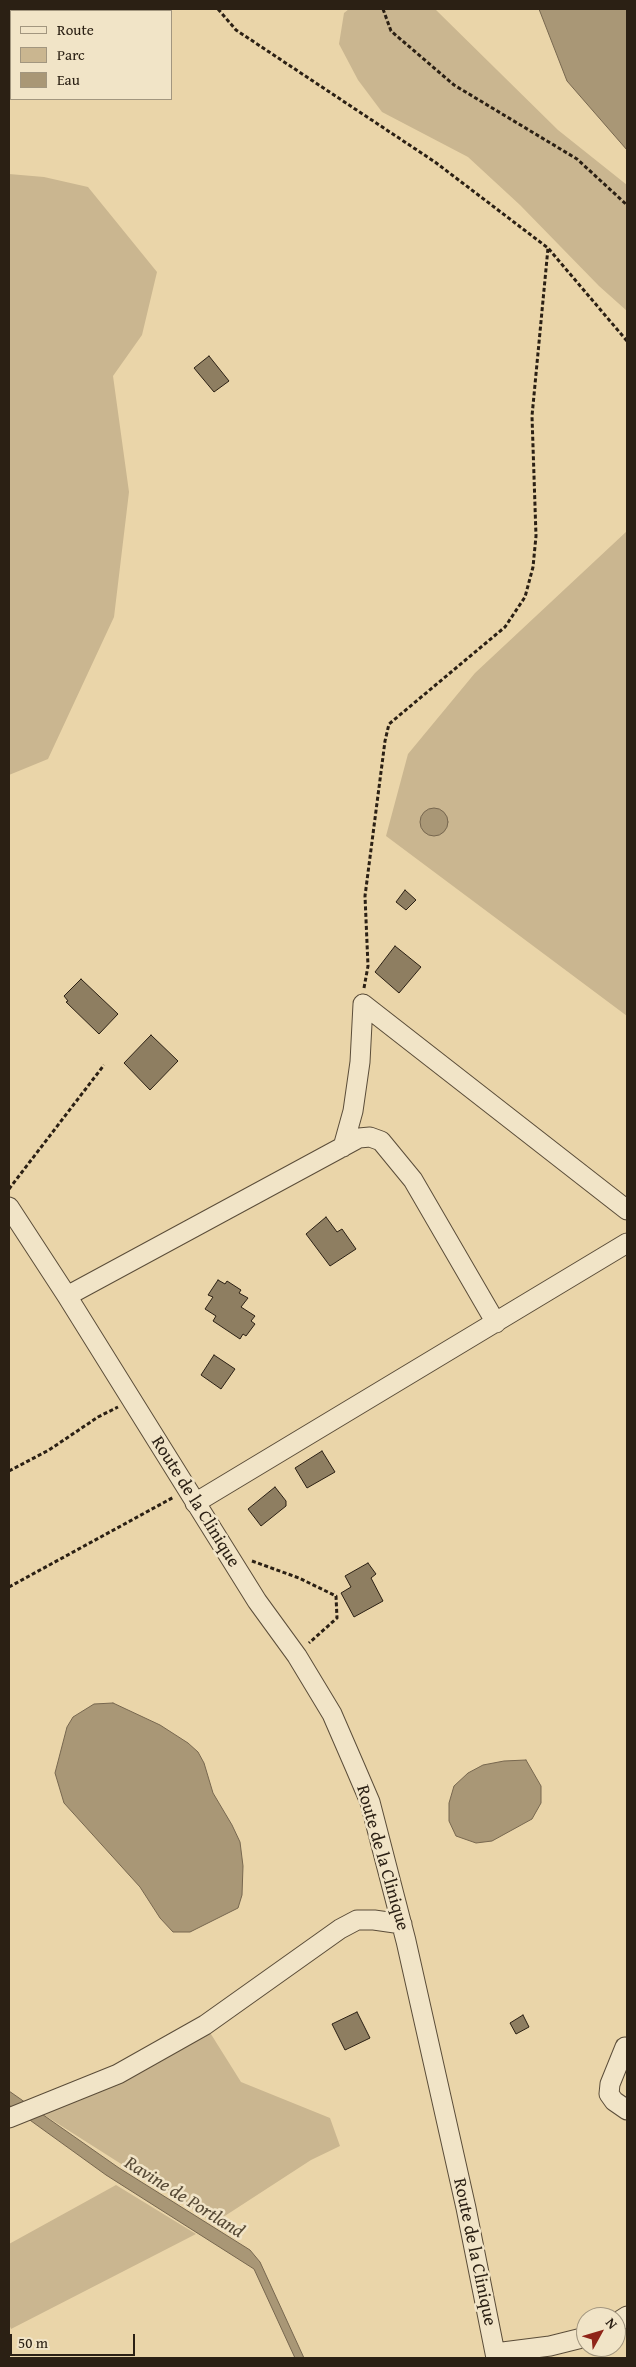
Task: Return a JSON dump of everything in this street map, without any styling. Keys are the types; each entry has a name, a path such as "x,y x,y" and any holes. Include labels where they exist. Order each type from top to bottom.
{"street":[{"path":"343,1147 353,1110 360,1062 363,1004"},
{"path":"363,1004 627,1210"},
{"path":"67,1296 359,1138 370,1137 381,1141 394,1154 413,1180 496,1323"},
{"name":"Route de la Clinique","path":"9,1207 67,1296 257,1601 298,1656 332,1714 370,1802 402,1924 466,2208 496,2356"},
{"path":"191,1496 496,1323 627,1243"},
{"path":"9,2118 126,2070 205,2025 340,1929 357,1920 374,1920 402,1924"},
{"path":"625,2047 610,2084 609,2094 614,2101 627,2110"},
{"path":"496,2356 576,2340"}],"path":[{"path":"218,9 236,30 435,162 548,248 627,342"},
{"path":"383,9 391,31 454,85 578,159 627,204"},
{"path":"363,1004 368,966 365,896 385,741 389,724 505,627 525,597 533,567 536,536 532,416 548,248"},
{"path":"9,1189 104,1065"},
{"path":"9,1471 66,1440 98,1417 132,1400"},
{"path":"9,1587 191,1496"},
{"path":"226,1552 299,1578 336,1596 337,1618 316,1635 298,1656"}],"green space":[{"path":"9,9 89,9 10,10 9,48"},
{"path":"349,9 435,9 558,130 627,185 627,311 599,286 520,205 468,157 382,112 358,80 339,44 344,13"},
{"path":"9,174 44,177 88,187 157,272 142,335 113,376 129,492 114,617 48,759 9,775"},
{"path":"627,531 627,1016 386,836 408,754 475,673"},
{"path":"209,2031 241,2082 330,2118 340,2146 311,2160 214,2223 41,2113 141,2073"},
{"path":"116,2185 196,2234 11,2329 9,2324 9,2244"}],"water":[{"path":"539,9 627,9 627,150 567,81"},
{"path":"434,808 444,812 448,822 444,832 434,836 424,832 420,822 424,812"},
{"path":"113,1703 160,1725 188,1743 198,1752 204,1763 213,1793 240,1842 243,1866 242,1895 238,1908 190,1932 173,1932 160,1918 140,1887 64,1803 55,1773 67,1727 73,1717 94,1704"},
{"path":"526,1760 541,1786 541,1803 532,1819 492,1841 476,1843 456,1836 449,1821 449,1803 454,1786 468,1773 483,1765 504,1761"},
{"path":"9,2091 119,2168 250,2250 260,2262 304,2358 295,2358 254,2269 106,2175 9,2105"}],"building":[{"path":"209,356 229,381 214,392 194,368"},
{"path":"405,890 416,900 406,910 396,902"},
{"path":"395,946 421,967 399,993 375,972"},
{"path":"81,979 118,1014 99,1034 66,1002 68,1001 64,996"},
{"path":"151,1035 178,1061 150,1090 124,1063"},
{"path":"326,1217 337,1232 342,1229 356,1249 330,1266 306,1234"},
{"path":"218,1280 225,1284 227,1281 241,1290 239,1293 248,1298 241,1307 255,1316 251,1321 255,1324 246,1336 243,1334 240,1339 213,1321 216,1316 205,1309 213,1297 208,1295"},
{"path":"214,1355 235,1369 221,1389 201,1375"},
{"path":"322,1451 335,1472 307,1488 295,1468"},
{"path":"275,1487 286,1501 286,1506 261,1526 248,1509"},
{"path":"368,1563 376,1574 371,1578 383,1601 354,1617 341,1593 351,1587 345,1576"},
{"path":"357,2012 370,2038 345,2050 332,2024"},
{"path":"523,2015 529,2027 516,2034 510,2023"}],"water label":[{"name":"Ravine de Portland","path":"184,2198"}]}
